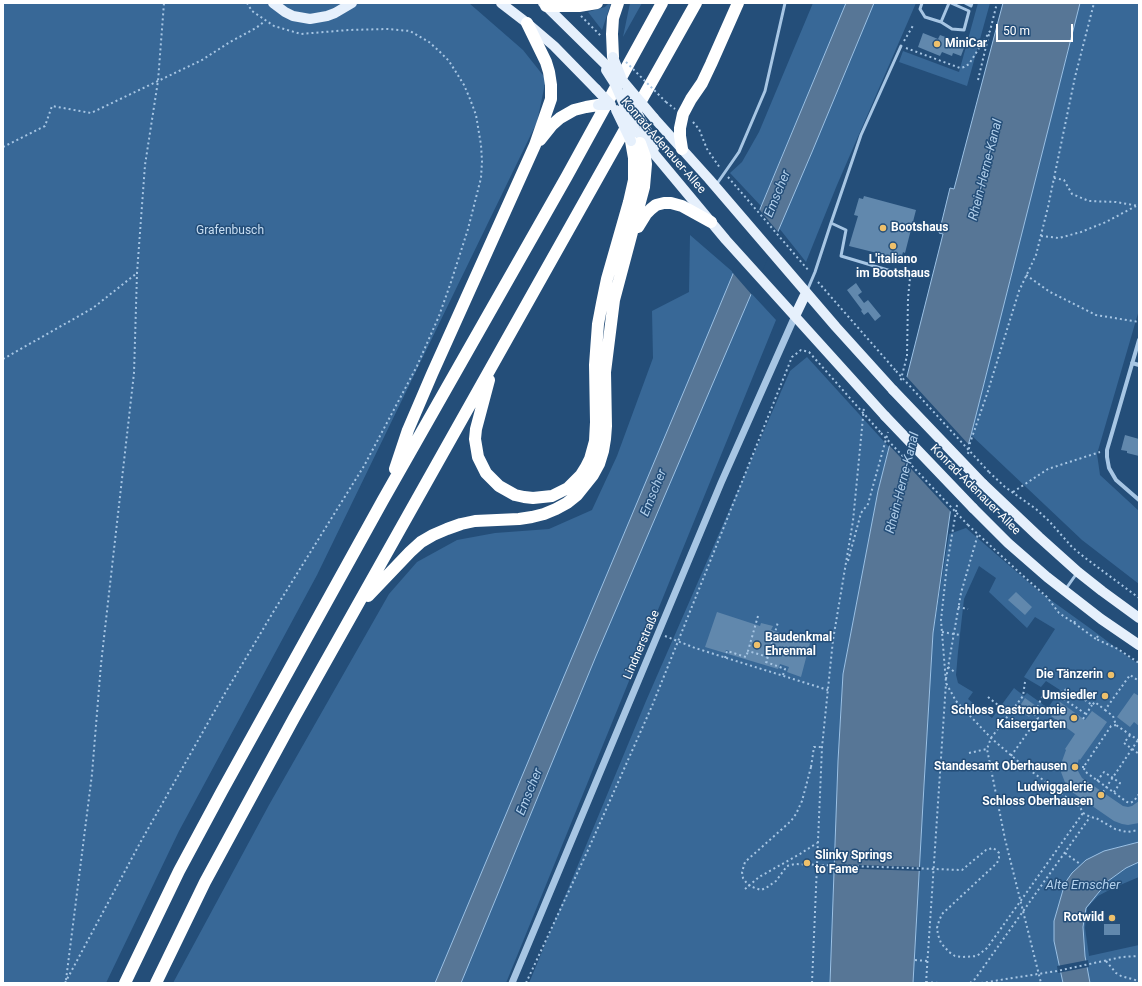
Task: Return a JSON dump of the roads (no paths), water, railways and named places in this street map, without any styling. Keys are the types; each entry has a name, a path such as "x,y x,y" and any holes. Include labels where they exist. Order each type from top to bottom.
{"highway":[{"path":"544,4 587,6 597,3"},
{"path":"610,60 613,18 618,3"},
{"path":"125,983 186,858 269,706 383,500 567,176 662,3"},
{"path":"156,983 212,869 294,718 696,3"},
{"path":"682,149 680,128 683,114 702,83 738,3"},
{"path":"383,500 408,430 535,145 551,99 551,84 546,62 527,23"},
{"path":"535,145 560,118 574,110 592,106"},
{"path":"492,366 476,429 476,448 482,465 486,473 496,483 515,495 533,498 552,496 575,482 582,475 590,459 595,440 595,365 598,324 607,280 630,202 634,180 634,158 643,132"},
{"path":"356,608 410,552 421,542 433,535 468,523 519,519 544,514 567,503 577,495 593,475 603,452 605,439 605,372 614,300 644,187 646,164 643,132"},
{"path":"629,246 646,214 656,205 671,203 682,206 711,222"}],"main road":[{"path":"273,3 293,16 310,19 335,13 349,4"},
{"name":"Konrad-Adenauer-Allee","path":"501,3 554,46 613,107 643,132 665,132 715,186 806,293 893,390 983,484 1078,572 1139,618"},
{"name":"Konrad-Adenauer-Allee","path":"544,4 598,57 610,60 622,80 643,132 658,157 726,240 885,416 1008,543 1064,591 1139,645"},
{"path":"610,60 615,84 627,111 643,132"},
{"path":"622,80 639,117 643,132"},
{"path":"592,106 613,107 627,111 639,117"},
{"path":"795,316 806,293"}],"street":[{"name":"Lindnerstraße","path":"512,983 721,483 795,316"},
{"path":"1139,340 1107,450 1108,464 1112,474 1116,480 1139,500"},
{"path":"1132,363 1139,365"}],"lane":[{"path":"715,186 739,152 765,91 785,3"},
{"path":"922,3 920,8 925,17 941,22 952,29 964,30 972,4 965,3"},
{"path":"941,22 950,3 969,11"},
{"path":"806,293 862,135 901,46"},
{"path":"830,223 846,230 841,256 892,272"},
{"path":"1064,591 1078,572"}],"water":[{"name":"Emscher","path":"846,3 874,3 812,152 596,656 461,983 435,983 700,353"},
{"name":"Rhein-Herne-Kanal","path":"1003,3 1080,3 971,435 951,507 933,633 913,983 830,983 838,761 843,674 878,491 943,234 939,233 950,188 954,189"},
{"name":"Alte Emscher","path":"1139,842 1139,862 1126,868 1108,881 1086,908 1083,927 1085,956 1090,983 1063,983 1054,941 1054,921 1065,883 1072,873 1086,860 1104,851"}],"place":[{"name":"MiniCar","path":"937,44"},
{"name":"Bootshaus","path":"883,228"},
{"name":"L'italiano im Bootshaus","path":"893,246"},
{"name":"Baudenkmal Ehrenmal","path":"757,645"},
{"name":"Die Tänzerin","path":"1111,675"},
{"name":"Umsiedler","path":"1105,696"},
{"name":"Schloss Gastronomie Kaisergarten","path":"1074,718"},
{"name":"Standesamt Oberhausen","path":"1075,767"},
{"name":"Ludwiggalerie Schloss Oberhausen","path":"1101,795"},
{"name":"Slinky Springs to Fame","path":"807,863"},
{"name":"Rotwild","path":"1112,918"}],"park label":[{"name":"Grafenbusch","path":"230,231"}]}
